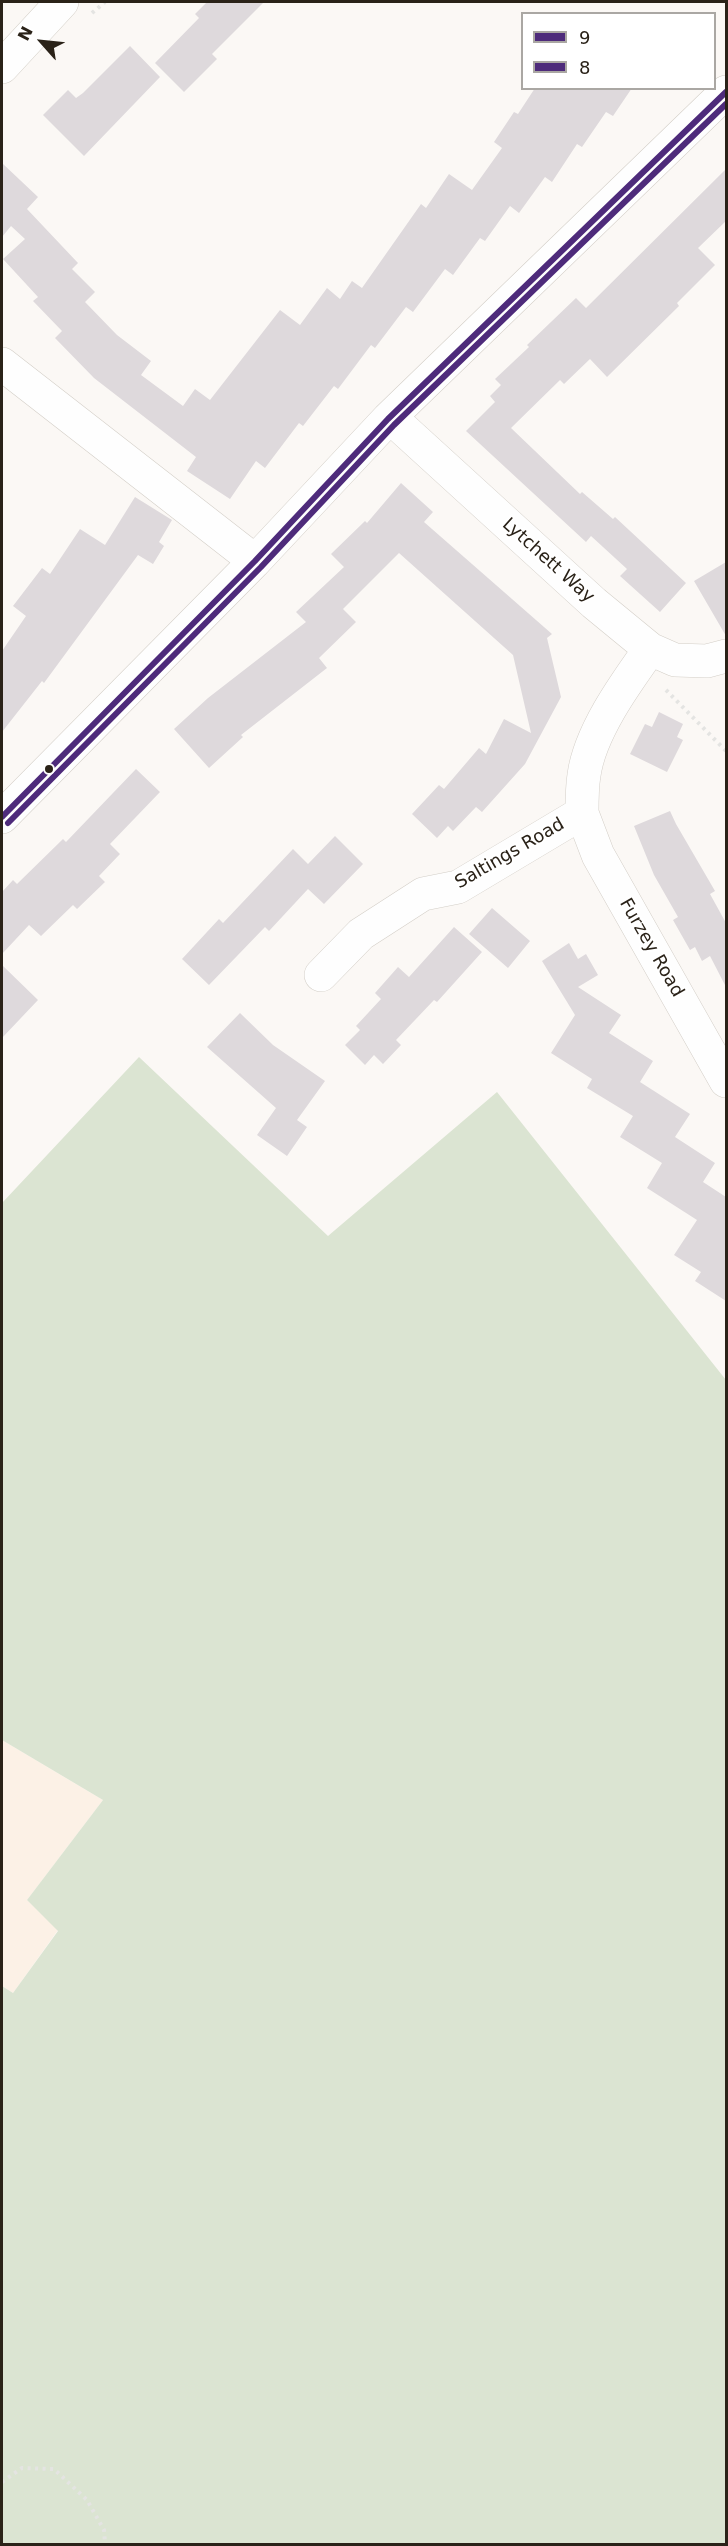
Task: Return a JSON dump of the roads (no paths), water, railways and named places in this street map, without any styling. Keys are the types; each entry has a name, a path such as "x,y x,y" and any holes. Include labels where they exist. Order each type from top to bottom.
{"street":[{"path":"2,67 62,2"},
{"path":"2,817 255,561 388,419 726,92"},
{"path":"2,364 255,561"},
{"name":"Lytchett Way","path":"388,419 409,434 594,603 650,649 675,660 707,661 726,656"},
{"name":"Saltings Road","path":"321,975 362,934 423,894 458,887 582,813 584,775 590,750 613,704 650,649"},
{"name":"Furzey Road","path":"582,813 598,855 726,1081"}]}
